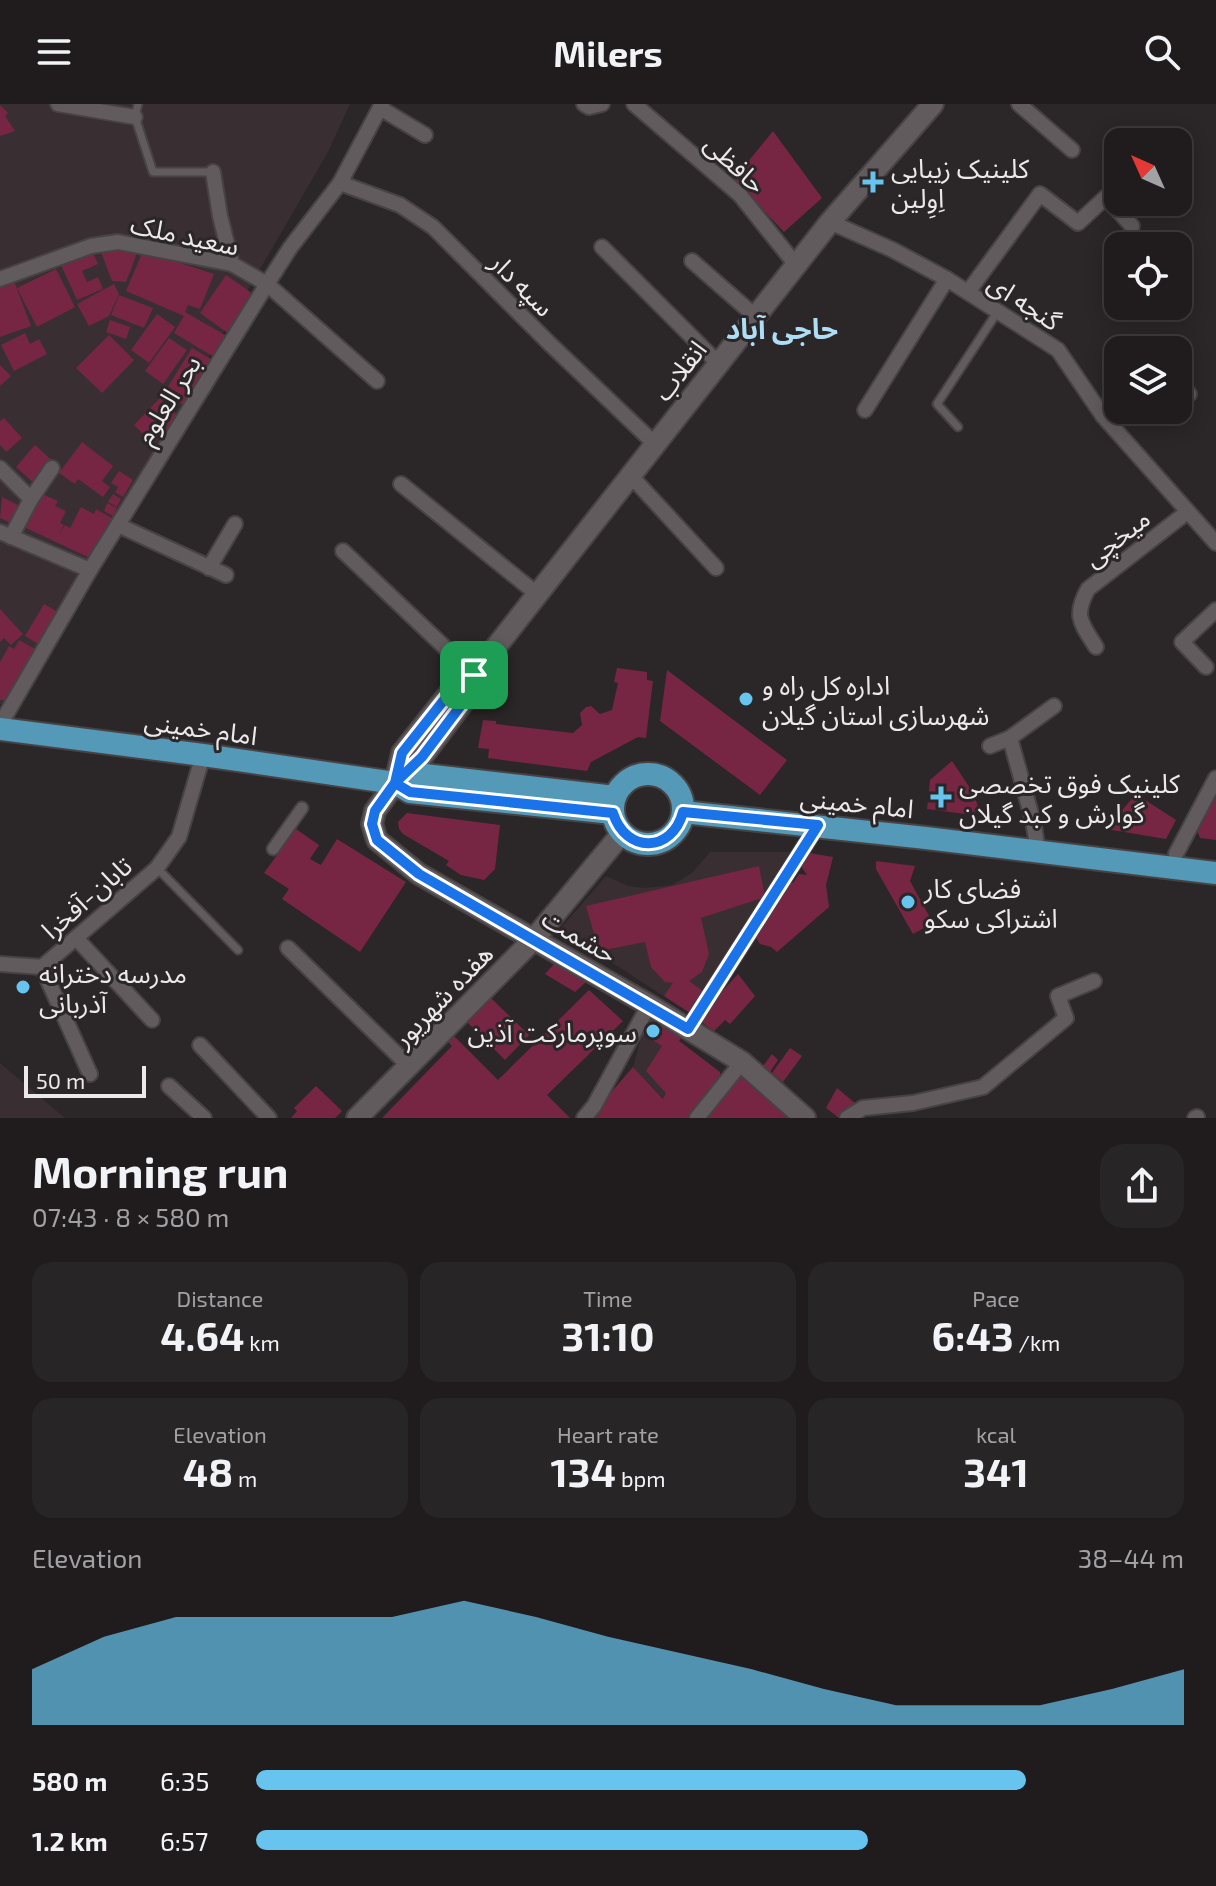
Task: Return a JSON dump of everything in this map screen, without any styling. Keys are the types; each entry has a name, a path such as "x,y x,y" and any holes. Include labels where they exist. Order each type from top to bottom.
{"main road":[{"name":"انقلاب","path":"395,783 402,753 455,686 474,675 830,222 933,104"},
{"name":"امام خمینی","path":"0,727 395,783 416,774 617,814"},
{"path":"650,774 671,782 682,801 683,812 680,823 664,839 642,843 617,814 629,779 650,774"},
{"name":"حشمت","path":"395,783 375,811 372,824 377,840 419,874 649,1005 742,1062 805,1118"},
{"name":"امام خمینی","path":"683,812 1038,850 1216,873"},
{"name":"هفده شهریور","path":"357,1118 534,939 617,814"},
{"path":"550,919 545,933 563,955"}],"street":[{"path":"58,104 136,110"},
{"path":"584,104 589,107 602,104"},
{"name":"حافظی","path":"634,104 740,195 796,265"},
{"path":"1019,104 1072,150"},
{"path":"381,106 425,135"},
{"name":"بحر العلوم","path":"0,727 90,570 290,248 340,183 381,106"},
{"path":"213,172 232,264"},
{"name":"سپه دار","path":"340,183 400,205 433,227 655,444"},
{"path":"968,292 1040,194 1078,223 1106,197 1132,226"},
{"name":"گنجه ای","path":"830,222 893,250 947,279 1058,350 1103,416 1186,513 1216,543"},
{"name":"سعید ملک","path":"0,279 91,246 118,242 232,264 267,284 377,381"},
{"path":"602,247 718,363"},
{"path":"692,261 755,316"},
{"path":"865,410 947,279"},
{"path":"0,468 31,499"},
{"path":"52,468 6,534 90,570"},
{"path":"631,476 716,568"},
{"path":"401,484 537,594"},
{"name":"میخچی","path":"1096,647 1079,620 1080,604 1088,589 1186,513"},
{"path":"209,568 235,524"},
{"path":"118,525 226,575"},
{"path":"343,551 474,675"},
{"path":"1206,667 1182,642 1216,610"},
{"path":"990,746 1010,738 1054,706"},
{"path":"1010,738 1038,850"},
{"name":"تابان-آفخرا","path":"0,964 42,967 157,868 179,837 203,755"},
{"path":"1176,854 1216,778"},
{"path":"273,849 302,808"},
{"path":"688,1029 818,825"},
{"path":"76,938 152,1020"},
{"path":"288,948 409,1066"},
{"path":"42,967 90,1074"},
{"path":"847,1118 863,1108 913,1103 983,1087 1066,1018 1058,996 1094,981"},
{"path":"584,1118 594,1106 649,1005"},
{"path":"200,1045 269,1118"},
{"path":"697,1118 742,1062"},
{"path":"169,1086 204,1118"}],"lane":[{"path":"136,110 153,172 213,172"},
{"path":"958,427 937,404 998,311"},
{"path":"157,868 238,950"}],"shaded area":[{"path":"0,104 350,104 328,152 7,705 0,704"},
{"path":"710,852 796,852 693,1015 560,929 606,876 628,886 672,885 692,873"},
{"path":"642,1034 671,1051 679,1041 720,1072 721,1081 682,1118 633,1067"},
{"path":"0,1063 65,1118 0,1118"}],"building":[{"path":"0,105 8,113 5,116 15,131 0,136"},
{"path":"773,131 822,198 784,232 734,179"},
{"path":"114,246 134,251 136,256 126,282 112,281 101,252"},
{"path":"91,248 98,264 82,271 87,282 98,277 103,289 77,300 60,263"},
{"path":"143,251 214,274 200,309 188,305 185,312 227,336 214,357 174,333 184,316 126,291"},
{"path":"56,269 75,307 37,327 17,288"},
{"path":"226,275 256,296 229,334 200,313"},
{"path":"14,281 31,326 0,337 0,286"},
{"path":"114,284 119,294 109,316 89,326 77,304"},
{"path":"119,295 153,308 144,328 111,315"},
{"path":"157,314 175,327 149,363 131,350"},
{"path":"110,320 130,327 126,339 106,332"},
{"path":"25,333 30,344 39,339 47,354 14,371 1,345"},
{"path":"109,335 134,360 102,393 76,368"},
{"path":"169,338 187,350 163,384 145,371"},
{"path":"192,348 216,362 188,408 164,393"},
{"path":"0,365 11,376 0,386"},
{"path":"160,398 179,417 153,444 134,425"},
{"path":"4,418 22,438 6,452 0,445 0,421"},
{"path":"82,442 113,466 102,481 110,487 103,497 78,479 75,484 59,473"},
{"path":"35,445 58,466 38,487 16,467"},
{"path":"119,471 133,480 123,497 115,492 118,487 111,483"},
{"path":"40,493 58,501 55,506 66,511 59,535 65,525 70,528 81,507 94,514 96,509 115,520 94,560 24,527"},
{"path":"113,494 121,499 117,507 108,502"},
{"path":"2,497 28,510 20,527 0,518"},
{"path":"107,503 117,508 113,516 104,511"},
{"path":"44,604 58,612 38,644 25,636"},
{"path":"0,609 23,634 11,645 4,638 0,642"},
{"path":"19,640 35,649 6,700 0,700 0,662 9,646 14,649"},
{"path":"617,668 647,672 647,680 653,681 646,738 638,737 591,762 587,771 488,758 489,749 478,748 483,720 573,733 582,725 580,713 586,707 591,706 600,714 612,710 618,683 614,682"},
{"path":"667,670 787,760 760,795 660,721"},
{"path":"952,761 974,794 979,810 973,815 927,809 930,780"},
{"path":"1136,794 1176,820 1166,839 1106,829"},
{"path":"1216,795 1216,840 1200,838 1197,830"},
{"path":"407,813 500,825 495,869 484,880 461,875 446,865 449,861 403,834 398,822"},
{"path":"296,829 319,845 310,859 321,865 337,839 406,882 360,952 282,899 289,889 264,873"},
{"path":"804,852 833,857 826,885 829,907 777,952 760,944 756,938 791,882 799,874 807,875 799,863"},
{"name":"فضای کار اشتراکی سکو","path":"876,861 915,866 910,881 933,923 913,934 876,869"},
{"path":"759,866 765,897 701,918 709,954 702,972 689,981 706,993 693,1015 664,996 673,983 665,982 651,967 645,942 599,951 586,906"},
{"path":"555,963 586,982 575,992 545,974"},
{"path":"738,974 755,996 730,1024 725,1020 714,1031 697,1019"},
{"path":"589,990 623,1021 547,1095 570,1118 382,1118 452,1046 447,1041 453,1035 498,1080"},
{"path":"491,998 529,1035 505,1060 467,1022"},
{"path":"650,1018 681,1038 679,1041 720,1072 721,1081 693,1118 589,1118 633,1067 663,1099 666,1093 646,1071 662,1046 642,1034"},
{"path":"790,1048 802,1056 783,1082 772,1073"},
{"path":"772,1054 778,1060 770,1072 763,1066"},
{"path":"737,1073 756,1090 791,1118 701,1118"},
{"path":"316,1086 342,1111 335,1118 291,1118 297,1111 294,1108"},
{"path":"837,1088 856,1104 844,1118 839,1118 826,1108"}],"place":[{"name":"کلینیک زیبایی اِوِلین","path":"873,182"},
{"name":"اداره کل راه و شهرسازی استان گیلان","path":"746,699"},
{"name":"کلینیک فوق تخصصی گوارش و کبد گیلان","path":"941,797"},
{"name":"فضای کار اشتراکی سکو","path":"908,902"},
{"name":"مدرسه دخترانه آذربانی","path":"23,987"},
{"name":"سوپرمارکت آذین","path":"653,1031"}],"district":[{"name":"حاجی آباد","path":"782,328"}],"route":[{"path":"474,675 455,686 402,753 395,783 410,792 613,813 623,832 642,843 664,839 680,823 683,812 818,825 688,1029 419,874 377,840 372,824 375,811 395,783 422,757 465,700 474,675"}]}
